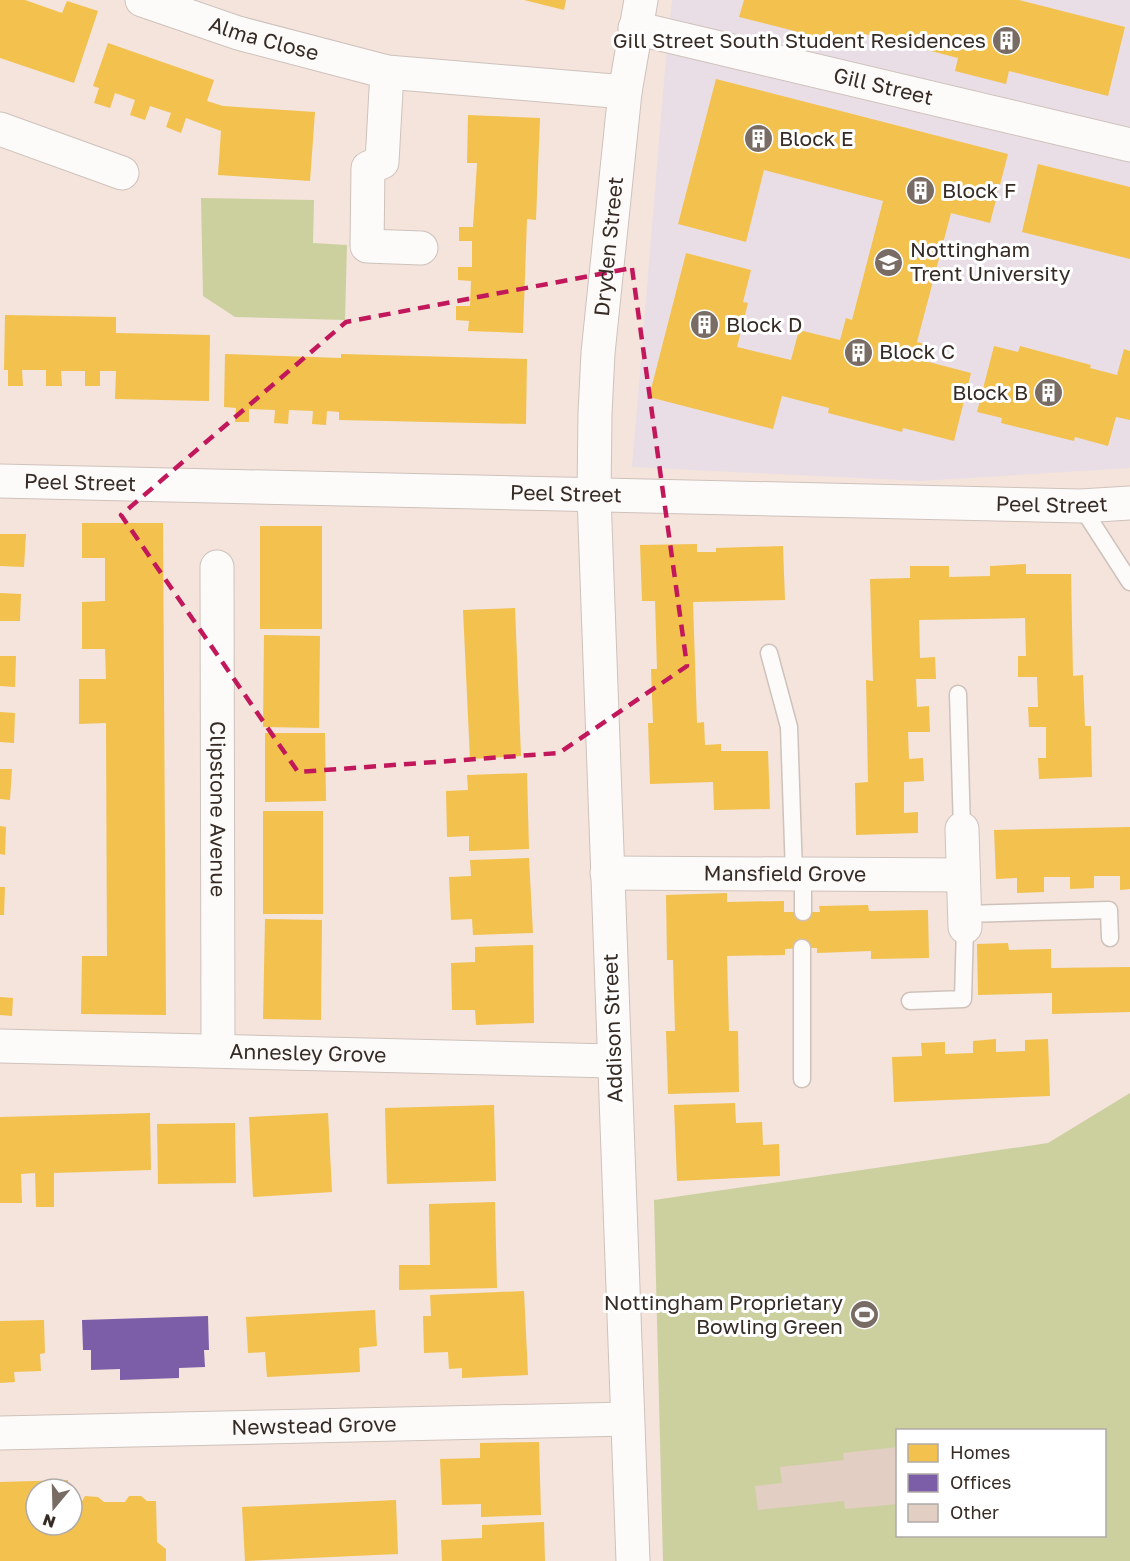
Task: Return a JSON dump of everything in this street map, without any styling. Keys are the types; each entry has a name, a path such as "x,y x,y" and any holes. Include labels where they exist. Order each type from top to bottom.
{"street":[{"name":"Alma Close","path":"142,0 185,7 238,33 387,72 625,92"},
{"name":"Dryden Street","path":"594,496 598,353 625,92 638,14"},
{"name":"Gill Street","path":"638,14 1130,146"},
{"path":"387,72 382,162 368,168 367,246 421,248"},
{"path":"0,129 122,173"},
{"name":"Peel Street","path":"0,482 1082,506 1130,503"},
{"name":"Addison Street","path":"594,496 633,1561"},
{"name":"Clipstone Avenue","path":"217,567 218,1050"},
{"path":"962,829 965,920"},
{"name":"Mansfield Grove","path":"607,873 963,875"},
{"name":"Annesley Grove","path":"0,1046 614,1061"},
{"name":"Newstead Grove","path":"0,1433 627,1419"}],"lane":[{"path":"1082,506 1130,582"},
{"path":"769,653 789,727 798,874 803,912"},
{"path":"958,694 962,829"},
{"path":"910,1000 963,999 965,920 1109,909 1110,938"},
{"path":"802,948 802,1079"}],"highlighted area":[{"path":"632,268 687,666 559,753 298,772 121,515 346,322"}],"shaded area":[{"name":"Nottingham Trent University","path":"672,0 1130,0 1130,468 920,481 632,467"}],"green space":[{"path":"201,198 314,200 313,243 347,245 345,320 235,317 203,296"},
{"name":"Nottingham Proprietary Bowling Green","path":"1130,1093 1130,1561 663,1561 654,1200 1048,1143"}],"building: Homes":[{"path":"0,0 25,0 62,13 67,1 98,11 74,83 0,58"},
{"path":"524,0 566,0 564,10"},
{"name":"Gill Street South Student Residences","path":"744,0 1019,0 1125,27 1108,96 1009,71 1006,84 955,71 958,58 865,34 861,48 739,17"},
{"path":"108,43 214,80 207,101 223,106 315,112 310,181 218,175 221,131 186,118 181,133 166,127 171,113 150,106 145,120 130,115 135,100 115,93 110,108 94,103 99,88 93,86"},
{"path":"716,79 1008,154 990,223 951,213 917,342 925,344 921,360 971,373 954,441 903,428 902,432 828,413 829,408 782,396 773,429 649,397 686,253 751,270 743,302 748,303 737,347 791,360 799,330 840,340 846,318 852,320 883,201 764,170 746,242 678,224"},
{"path":"468,115 540,118 536,220 527,219 523,333 468,331 469,321 456,320 456,306 470,306 471,281 458,280 458,267 472,267 472,241 459,241 459,227 473,227 477,163 467,163"},
{"path":"1038,164 1130,187 1130,259 1022,232"},
{"path":"5,315 116,317 116,333 210,335 209,401 115,399 116,371 100,371 100,386 85,386 85,371 61,371 62,386 46,386 46,370 22,370 23,386 8,386 8,370 4,370"},
{"name":"Block B","path":"994,346 1018,352 1020,346 1091,365 1090,368 1117,375 1124,349 1130,351 1130,420 1116,417 1108,446 1075,437 1074,441 1001,423 1002,418 977,412"},
{"path":"225,354 341,358 341,354 527,359 526,424 339,420 339,412 327,411 326,425 312,424 313,411 289,410 288,424 274,423 275,410 249,409 249,422 235,422 236,408 224,407"},
{"path":"82,523 163,523 166,1015 81,1014 82,956 107,956 106,723 79,724 79,679 106,679 105,649 82,649 82,602 105,601 105,558 82,558"},
{"path":"260,526 322,526 322,629 260,629"},
{"path":"0,534 26,534 24,567 0,566"},
{"path":"697,544 697,552 716,552 716,548 783,546 785,600 693,602 697,723 704,722 705,745 721,744 721,751 768,751 770,809 714,810 713,782 650,784 648,723 653,723 651,669 657,669 655,601 642,601 640,545"},
{"path":"1026,564 1026,574 1071,574 1073,676 1083,675 1085,726 1091,726 1092,777 1039,779 1038,758 1046,758 1046,727 1029,727 1028,707 1038,707 1037,677 1018,677 1018,656 1026,656 1025,618 919,620 920,658 935,657 936,679 916,679 917,707 929,706 930,732 908,732 909,759 923,758 924,781 904,782 904,813 918,812 918,833 856,835 855,783 868,782 866,680 873,681 870,579 910,578 910,566 949,566 949,577 990,576 990,566"},
{"path":"0,593 21,594 20,621 0,621"},
{"path":"515,608 521,756 470,759 463,610"},
{"path":"264,635 320,636 319,728 263,727"},
{"path":"0,656 16,656 15,687 0,686"},
{"path":"0,712 15,713 14,743 0,742"},
{"path":"265,733 325,733 326,801 265,802"},
{"path":"0,769 12,769 10,800 0,799"},
{"path":"527,773 529,849 469,851 469,836 447,837 446,791 468,790 467,775"},
{"path":"263,811 323,811 323,914 263,914"},
{"path":"0,826 6,827 5,855 0,854"},
{"path":"1130,827 1130,889 1120,890 1120,876 1094,876 1094,888 1070,889 1070,877 1044,877 1044,892 1017,893 1017,878 996,879 994,830"},
{"path":"529,858 533,933 473,935 472,919 451,920 449,877 471,876 470,860"},
{"path":"0,887 5,887 4,915 0,915"},
{"path":"727,893 727,902 784,901 784,912 820,912 819,906 868,905 869,911 928,910 929,958 871,959 871,951 817,953 817,948 785,949 785,955 727,956 729,1031 738,1031 739,1092 668,1094 666,1031 675,1031 673,960 667,960 666,895"},
{"path":"265,919 322,920 321,1020 263,1019"},
{"path":"1008,943 1009,950 1051,949 1051,968 1130,967 1130,1012 1052,1014 1052,993 978,995 977,944"},
{"path":"533,945 534,1023 476,1025 475,1010 452,1010 451,963 475,962 475,947"},
{"path":"0,997 13,998 12,1016 0,1015"},
{"path":"996,1039 996,1052 1025,1051 1025,1040 1048,1039 1050,1096 894,1102 892,1057 922,1056 921,1043 945,1042 945,1054 973,1053 973,1041"},
{"path":"735,1103 736,1123 762,1122 763,1145 779,1144 780,1176 677,1181 674,1105"},
{"path":"494,1105 496,1181 387,1184 385,1108"},
{"path":"150,1113 151,1170 54,1173 54,1207 36,1207 35,1173 21,1174 22,1203 0,1203 0,1117"},
{"path":"328,1113 332,1192 253,1197 249,1117"},
{"path":"235,1123 236,1183 158,1184 157,1124"},
{"path":"495,1202 497,1288 399,1290 399,1265 430,1265 429,1204"},
{"path":"524,1291 528,1375 462,1378 462,1368 449,1369 448,1352 424,1353 423,1316 431,1316 430,1295"},
{"path":"375,1310 377,1346 359,1348 360,1372 267,1377 265,1352 248,1353 246,1317"},
{"path":"44,1320 45,1353 40,1354 41,1371 14,1372 15,1382 0,1383 0,1321"},
{"path":"539,1442 541,1515 481,1517 481,1504 442,1505 440,1459 480,1458 480,1443"},
{"path":"24,1481 24,1537 84,1537 85,1496 98,1497 104,1502 125,1502 129,1496 141,1496 147,1501 156,1501 157,1542 166,1549 166,1561 0,1561 0,1482"},
{"path":"396,1500 398,1554 245,1561 242,1507"},
{"path":"544,1522 545,1561 442,1561 441,1540 482,1538 482,1525"}],"building: Offices":[{"path":"208,1316 209,1350 204,1350 205,1367 179,1368 179,1378 120,1380 120,1369 91,1370 91,1350 83,1350 82,1320"}],"building: Other":[{"path":"896,1447 896,1504 845,1509 844,1501 758,1510 755,1486 782,1483 780,1467 844,1460 843,1453"}],"place":[{"name":"Gill Street South Student Residences","path":"1007,41"},
{"name":"Block E","path":"758,139"},
{"name":"Block F","path":"921,191"},
{"name":"Nottingham Trent University","path":"889,262"},
{"name":"Block D","path":"705,325"},
{"name":"Block C","path":"858,352"},
{"name":"Block B","path":"1049,393"},
{"name":"Nottingham Proprietary Bowling Green","path":"864,1315"}]}
